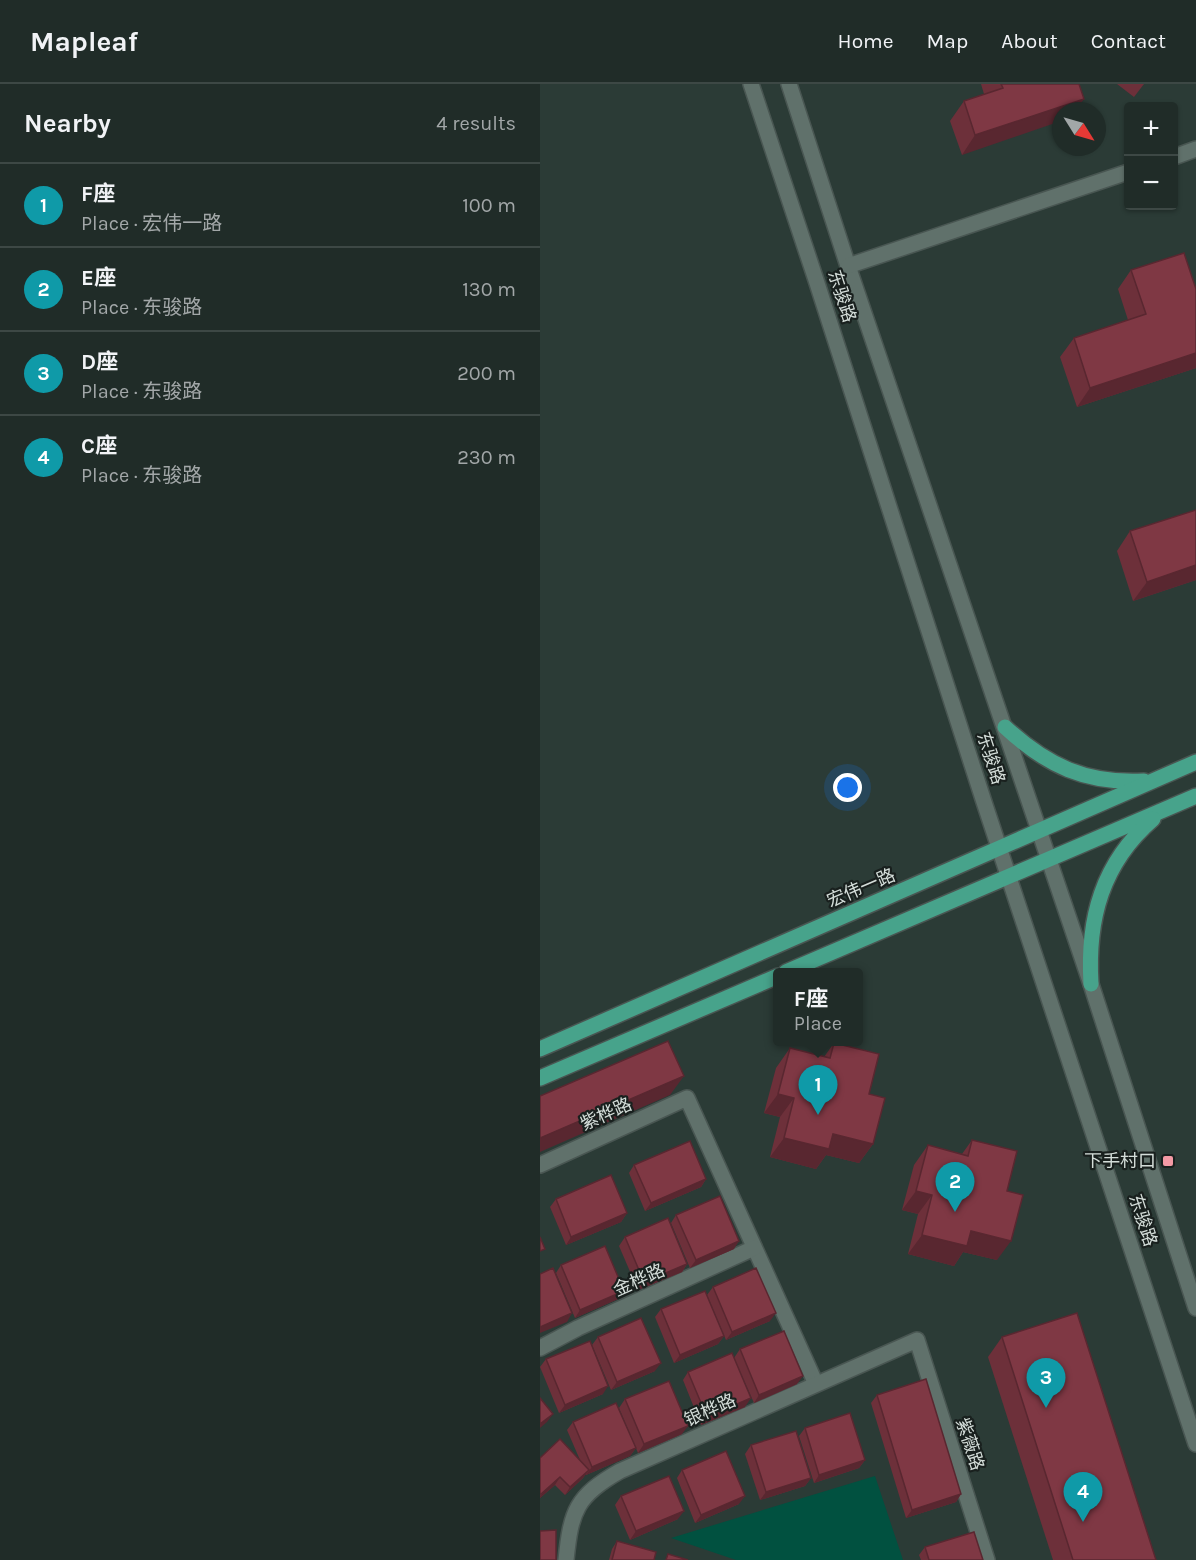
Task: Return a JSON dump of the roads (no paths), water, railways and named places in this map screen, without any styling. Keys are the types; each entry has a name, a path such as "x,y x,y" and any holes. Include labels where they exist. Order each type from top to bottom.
{"main road":[{"path":"1005,727 1025,746 1072,772 1098,779 1125,782 1153,780"},
{"name":"宏伟一路","path":"540,1048 1196,762"},
{"path":"795,968 1196,796"},
{"path":"1091,984 1089,956 1098,900 1125,850 1143,828 1165,809"},
{"path":"540,1078 773,978"}],"street":[{"name":"东骏路","path":"751,84 1196,1444"},
{"name":"东骏路","path":"789,84 848,266 1091,984 1196,1308"},
{"path":"1176,156 1196,149"},
{"path":"848,266 1124,173"},
{"name":"紫桦路","path":"540,1166 687,1098 754,1248"},
{"path":"754,1248 816,1384"},
{"name":"金桦路","path":"540,1348 578,1328 754,1248"},
{"name":"银桦路","path":"566,1560 570,1527 580,1503 597,1484 620,1471 917,1340"},
{"name":"紫薇路","path":"917,1340 987,1560"}],"place":[{"name":"F座","path":"818,1115"},
{"name":"下手村口","path":"1168,1161"},
{"name":"E座","path":"955,1212"},
{"name":"D座","path":"1046,1408"},
{"name":"C座","path":"1083,1522"}]}
